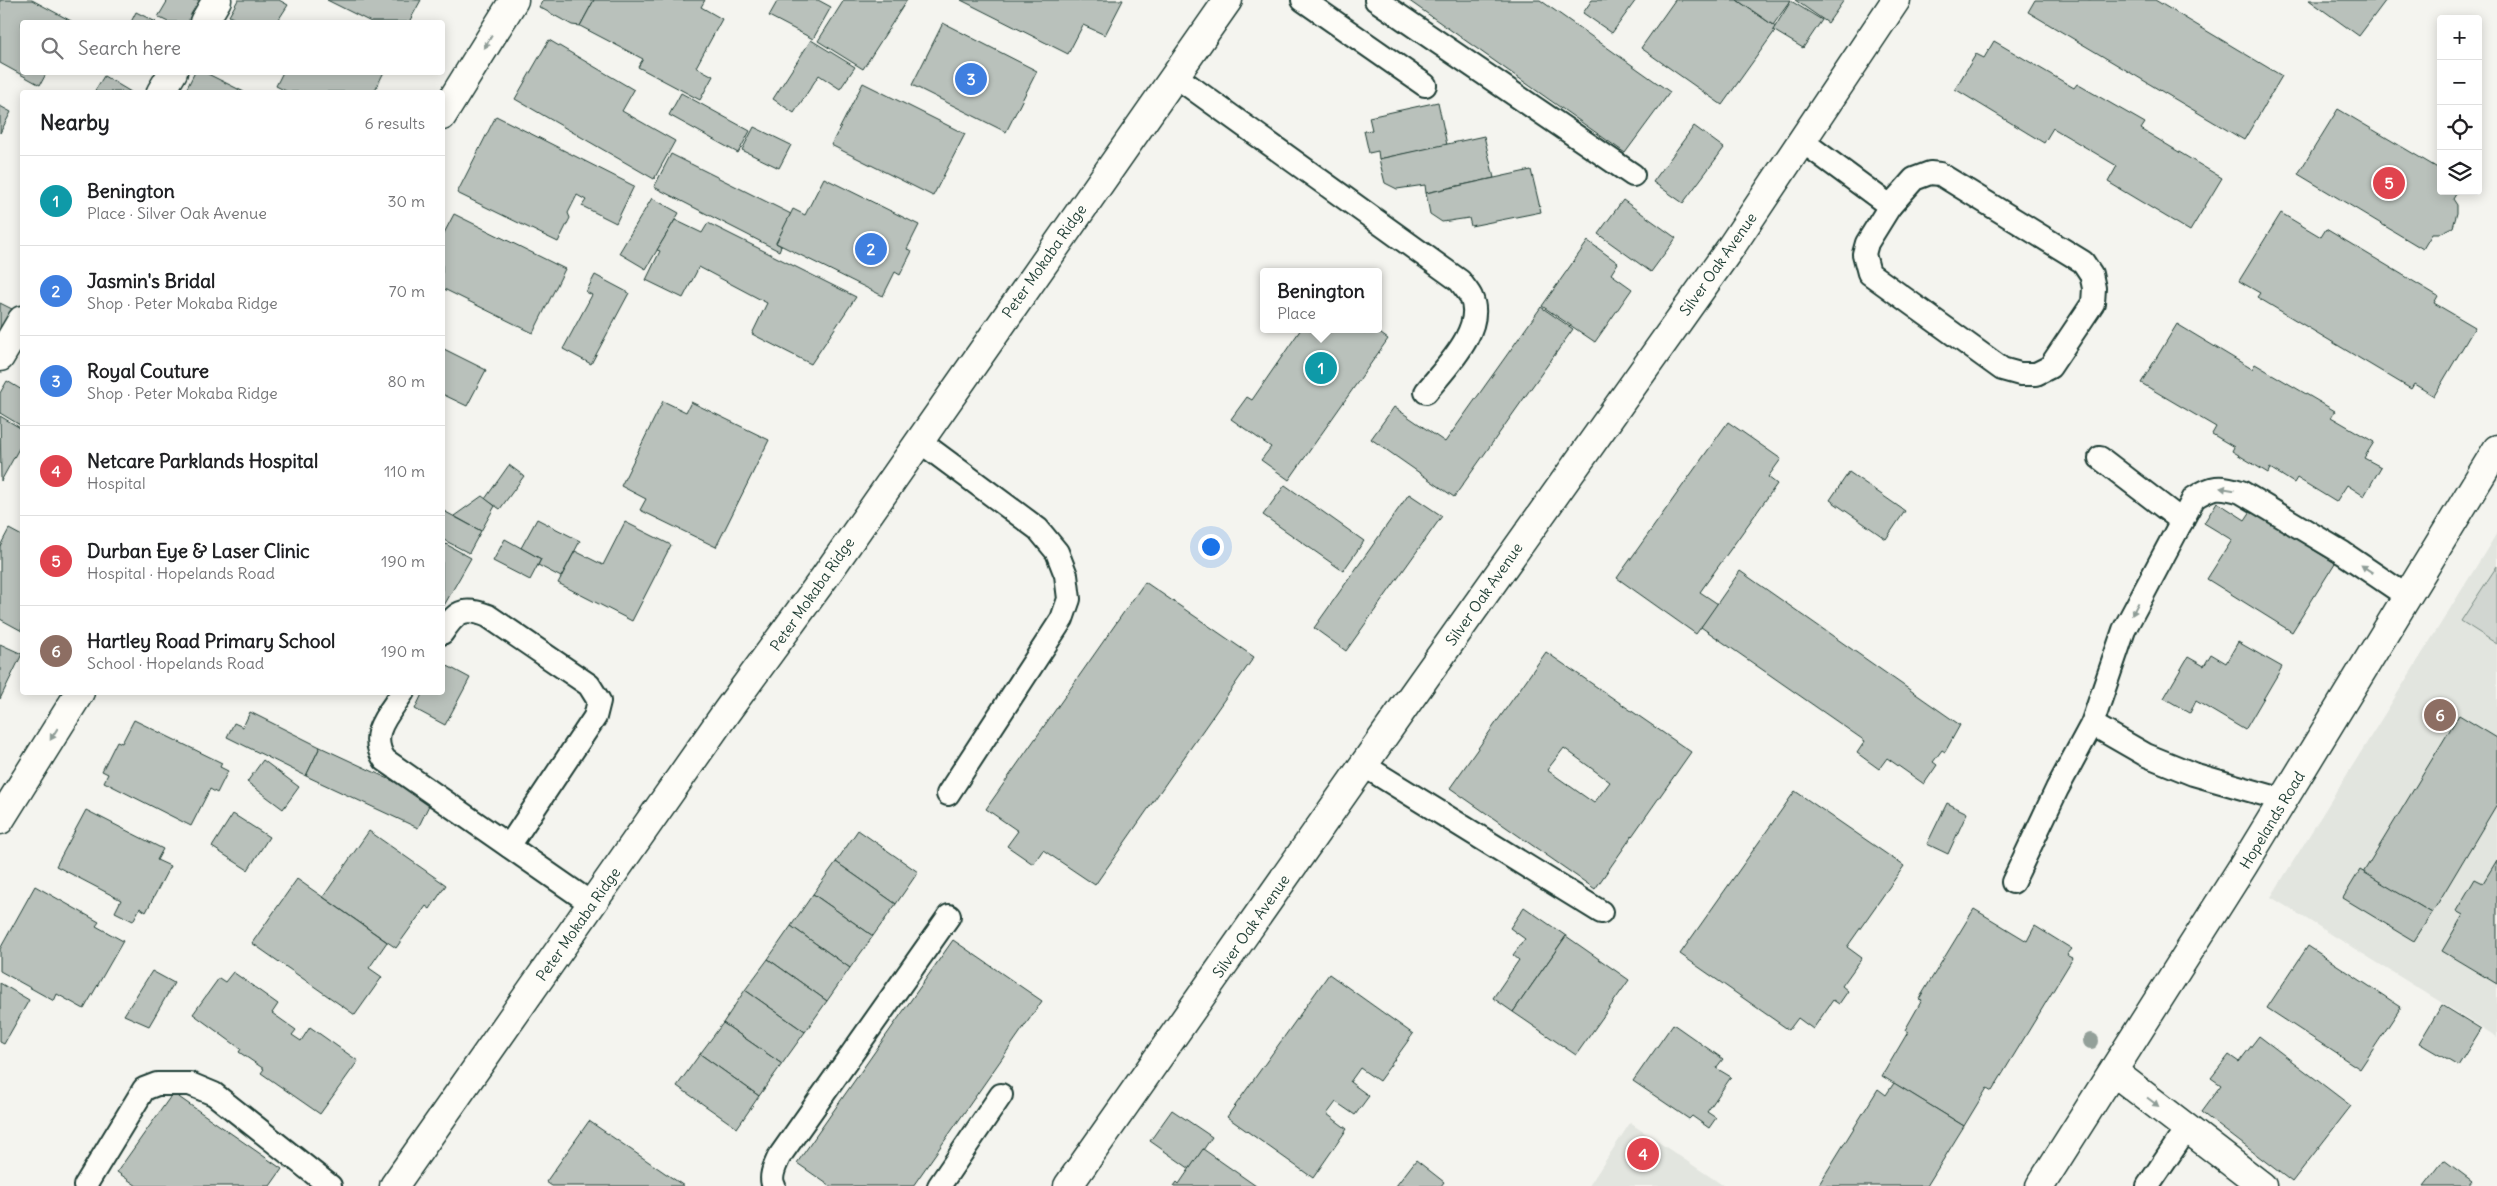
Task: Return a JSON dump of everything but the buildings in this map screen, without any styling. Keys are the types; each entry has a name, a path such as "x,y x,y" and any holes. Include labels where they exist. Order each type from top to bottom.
{"street":[{"path":"205,20 217,0"},
{"path":"445,111 514,0"},
{"name":"Peter Mokaba Ridge","path":"394,1186 824,578 918,440 1228,0"},
{"name":"Silver Oak Avenue","path":"1068,1186 1363,765 1730,250 1896,0"},
{"path":"162,90 171,75"},
{"path":"0,357 20,323"},
{"name":"Hopelands Road","path":"2040,1186 2114,1072 2284,800 2497,449"},
{"path":"0,820 78,695"},
{"path":"2114,1072 2262,1186"}],"lane":[{"path":"1304,0 1425,85"},
{"path":"1376,0 1633,175"},
{"path":"1174,75 1460,281 1472,298 1474,320 1470,338 1426,392"},
{"path":"1802,141 1890,206"},
{"path":"1930,173 1940,174 2083,262 2091,274 2094,288 2093,303 2050,367 2036,374 2020,374 2002,369 1869,272 1864,254 1867,243 1890,206 1914,179 1930,173"},
{"path":"918,440 1038,529 1056,552 1066,575 1069,599 1062,619 948,794"},
{"path":"2100,458 2182,521"},
{"path":"2013,882 2057,790 2092,724 2124,630 2194,498 2207,489 2224,486 2241,492 2343,552 2408,596"},
{"path":"445,629 458,613 466,611 482,614 589,685 599,701 595,718 509,846"},
{"path":"401,695 378,733 376,742 378,751 394,767 592,904"},
{"path":"2092,724 2146,755 2193,774 2284,800"},
{"path":"1363,765 1601,912"},
{"path":"774,1186 772,1182 773,1172 779,1157 949,916"},
{"path":"84,1186 144,1089 157,1084 190,1084 214,1094 330,1186"},
{"path":"939,1186 1001,1095"},
{"path":"2148,1186 2188,1128"}],"shaded area":[{"path":"2497,533 2497,1037 2271,897"},
{"path":"2497,566 2497,644 2461,621"},
{"path":"1630,1123 1724,1186 1589,1186"}],"place":[{"name":"Royal Couture","path":"971,79"},
{"name":"Durban Eye & Laser Clinic","path":"2389,183"},
{"name":"Jasmin's Bridal","path":"871,249"},
{"name":"Benington","path":"1321,368"},
{"name":"Hartley Road Primary School","path":"2440,715"},
{"name":"Netcare Parklands Hospital","path":"1643,1154"}]}
